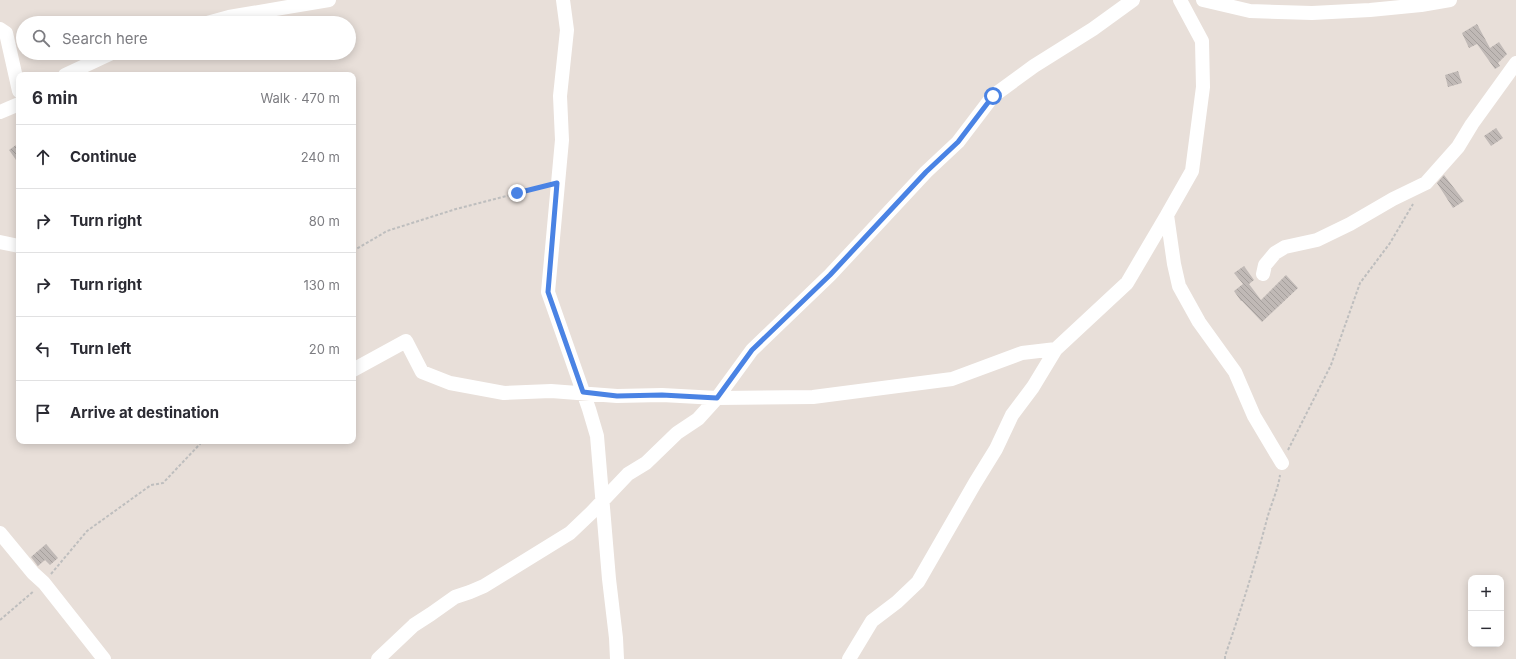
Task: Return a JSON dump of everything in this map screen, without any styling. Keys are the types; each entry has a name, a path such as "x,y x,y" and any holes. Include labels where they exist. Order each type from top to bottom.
{"street":[{"path":"235,16 329,0"},
{"path":"563,0 567,30 560,96 562,140 548,292 597,436 617,659"},
{"path":"378,659 414,625 455,597 484,586 570,533 628,474 646,463 677,433 698,419 717,398 752,350 830,275 926,172 958,142 993,96 1034,66 1093,29 1133,0"},
{"path":"849,659 872,621 897,602 918,582 996,449 1012,415 1033,387 1056,349 1127,283 1192,171 1203,87 1202,42 1180,0"},
{"path":"1203,0 1250,11 1312,13 1394,4 1421,5 1450,0"},
{"path":"0,29 6,33 16,78"},
{"path":"71,72 97,60"},
{"path":"1263,274 1265,265 1275,253 1285,247 1317,240 1426,183 1458,147 1472,124 1516,63"},
{"path":"0,112 16,105"},
{"path":"1167,215 1174,264 1179,286 1199,322 1235,372 1254,416 1282,463"},
{"path":"0,242 16,245"},
{"path":"356,368 406,341 422,372 450,383 504,393 551,391 583,392 617,396 662,395 717,398 813,397 952,380 1022,353 1056,349"},
{"path":"0,533 33,573 44,583 104,659"}],"path":[{"path":"356,249 387,231 456,209 557,183"},
{"path":"1225,659 1256,562 1268,516 1278,488 1282,463 1331,365 1360,283 1390,243 1416,199"},
{"path":"0,620 44,583 87,531 152,485 163,483 200,444"}],"building":[{"path":"1477,24 1490,48 1499,42 1507,54 1498,63 1500,66 1495,69 1477,44 1469,48 1462,33"},
{"path":"1458,71 1462,83 1448,87 1445,75"},
{"path":"1496,128 1503,138 1491,146 1484,136"},
{"path":"16,145 16,160 9,150"},
{"path":"1444,175 1464,201 1453,208 1437,183"},
{"path":"1244,266 1254,280 1249,284 1261,300 1286,275 1298,288 1262,322 1241,301 1234,291 1243,284 1234,273"},
{"path":"46,544 58,558 50,565 45,560 38,566 31,557"}],"route":[{"path":"517,193 557,183 548,292 583,392 617,396 662,395 717,398 752,350 830,275 926,172 958,142 993,96"}]}
